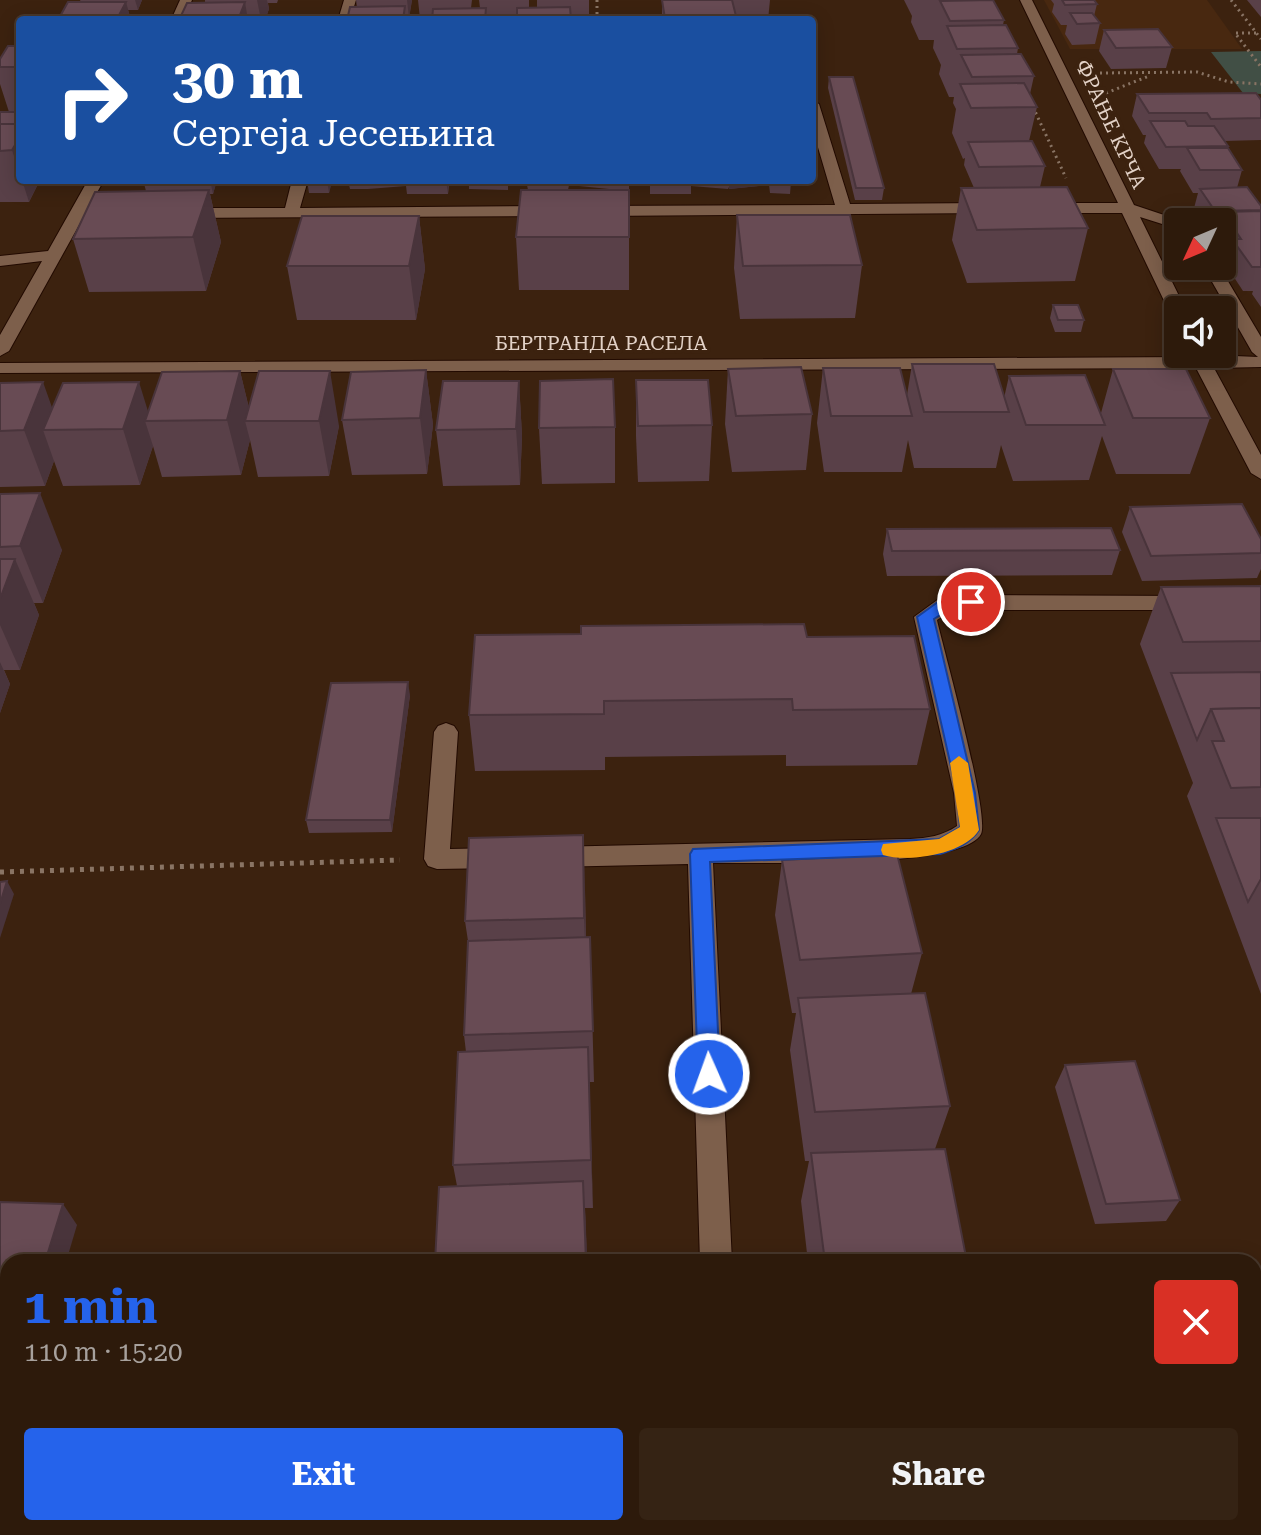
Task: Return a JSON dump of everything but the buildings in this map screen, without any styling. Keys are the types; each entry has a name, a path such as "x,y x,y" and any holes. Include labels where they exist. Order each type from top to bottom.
{"street":[{"name":"ФРАЊЕ КРЧА","path":"1026,0 1171,296"},
{"path":"816,117 844,209"},
{"path":"0,351 94,184"},
{"path":"291,213 299,184"},
{"path":"157,213 1001,208"},
{"path":"1033,208 1127,208 1164,220"},
{"path":"79,214 101,214"},
{"path":"0,261 55,255"},
{"path":"1219,280 1261,352"},
{"name":"БЕРТРАНДА РАСЕЛА","path":"0,368 1164,358"},
{"name":"БЕРТРАНДА РАСЕЛА","path":"1236,360 1261,362"},
{"path":"1205,368 1261,473"},
{"path":"446,732 437,859 940,847 958,840 970,830 966,793 925,617 934,609 948,603 971,602 1215,603"},
{"path":"700,854 716,1254"}],"path":[{"path":"1231,0 1261,39"},
{"path":"1256,33 1235,33 1261,67"},
{"path":"1063,73 1197,72 1229,82 1261,84"},
{"path":"1106,97 1107,91 1157,74"},
{"path":"1028,97 1080,208"},
{"path":"0,872 437,859"}],"shaded area":[{"path":"1044,0 1207,0 1242,49 1070,49"}],"green space":[{"path":"1261,51 1261,94 1243,93 1211,52"}],"slow traffic":[{"path":"890,850 940,847 958,840 970,830 959,763"}],"route":[{"path":"709,1074 700,854 940,847 958,840 970,830 966,793 925,617 948,603 971,602"}]}
